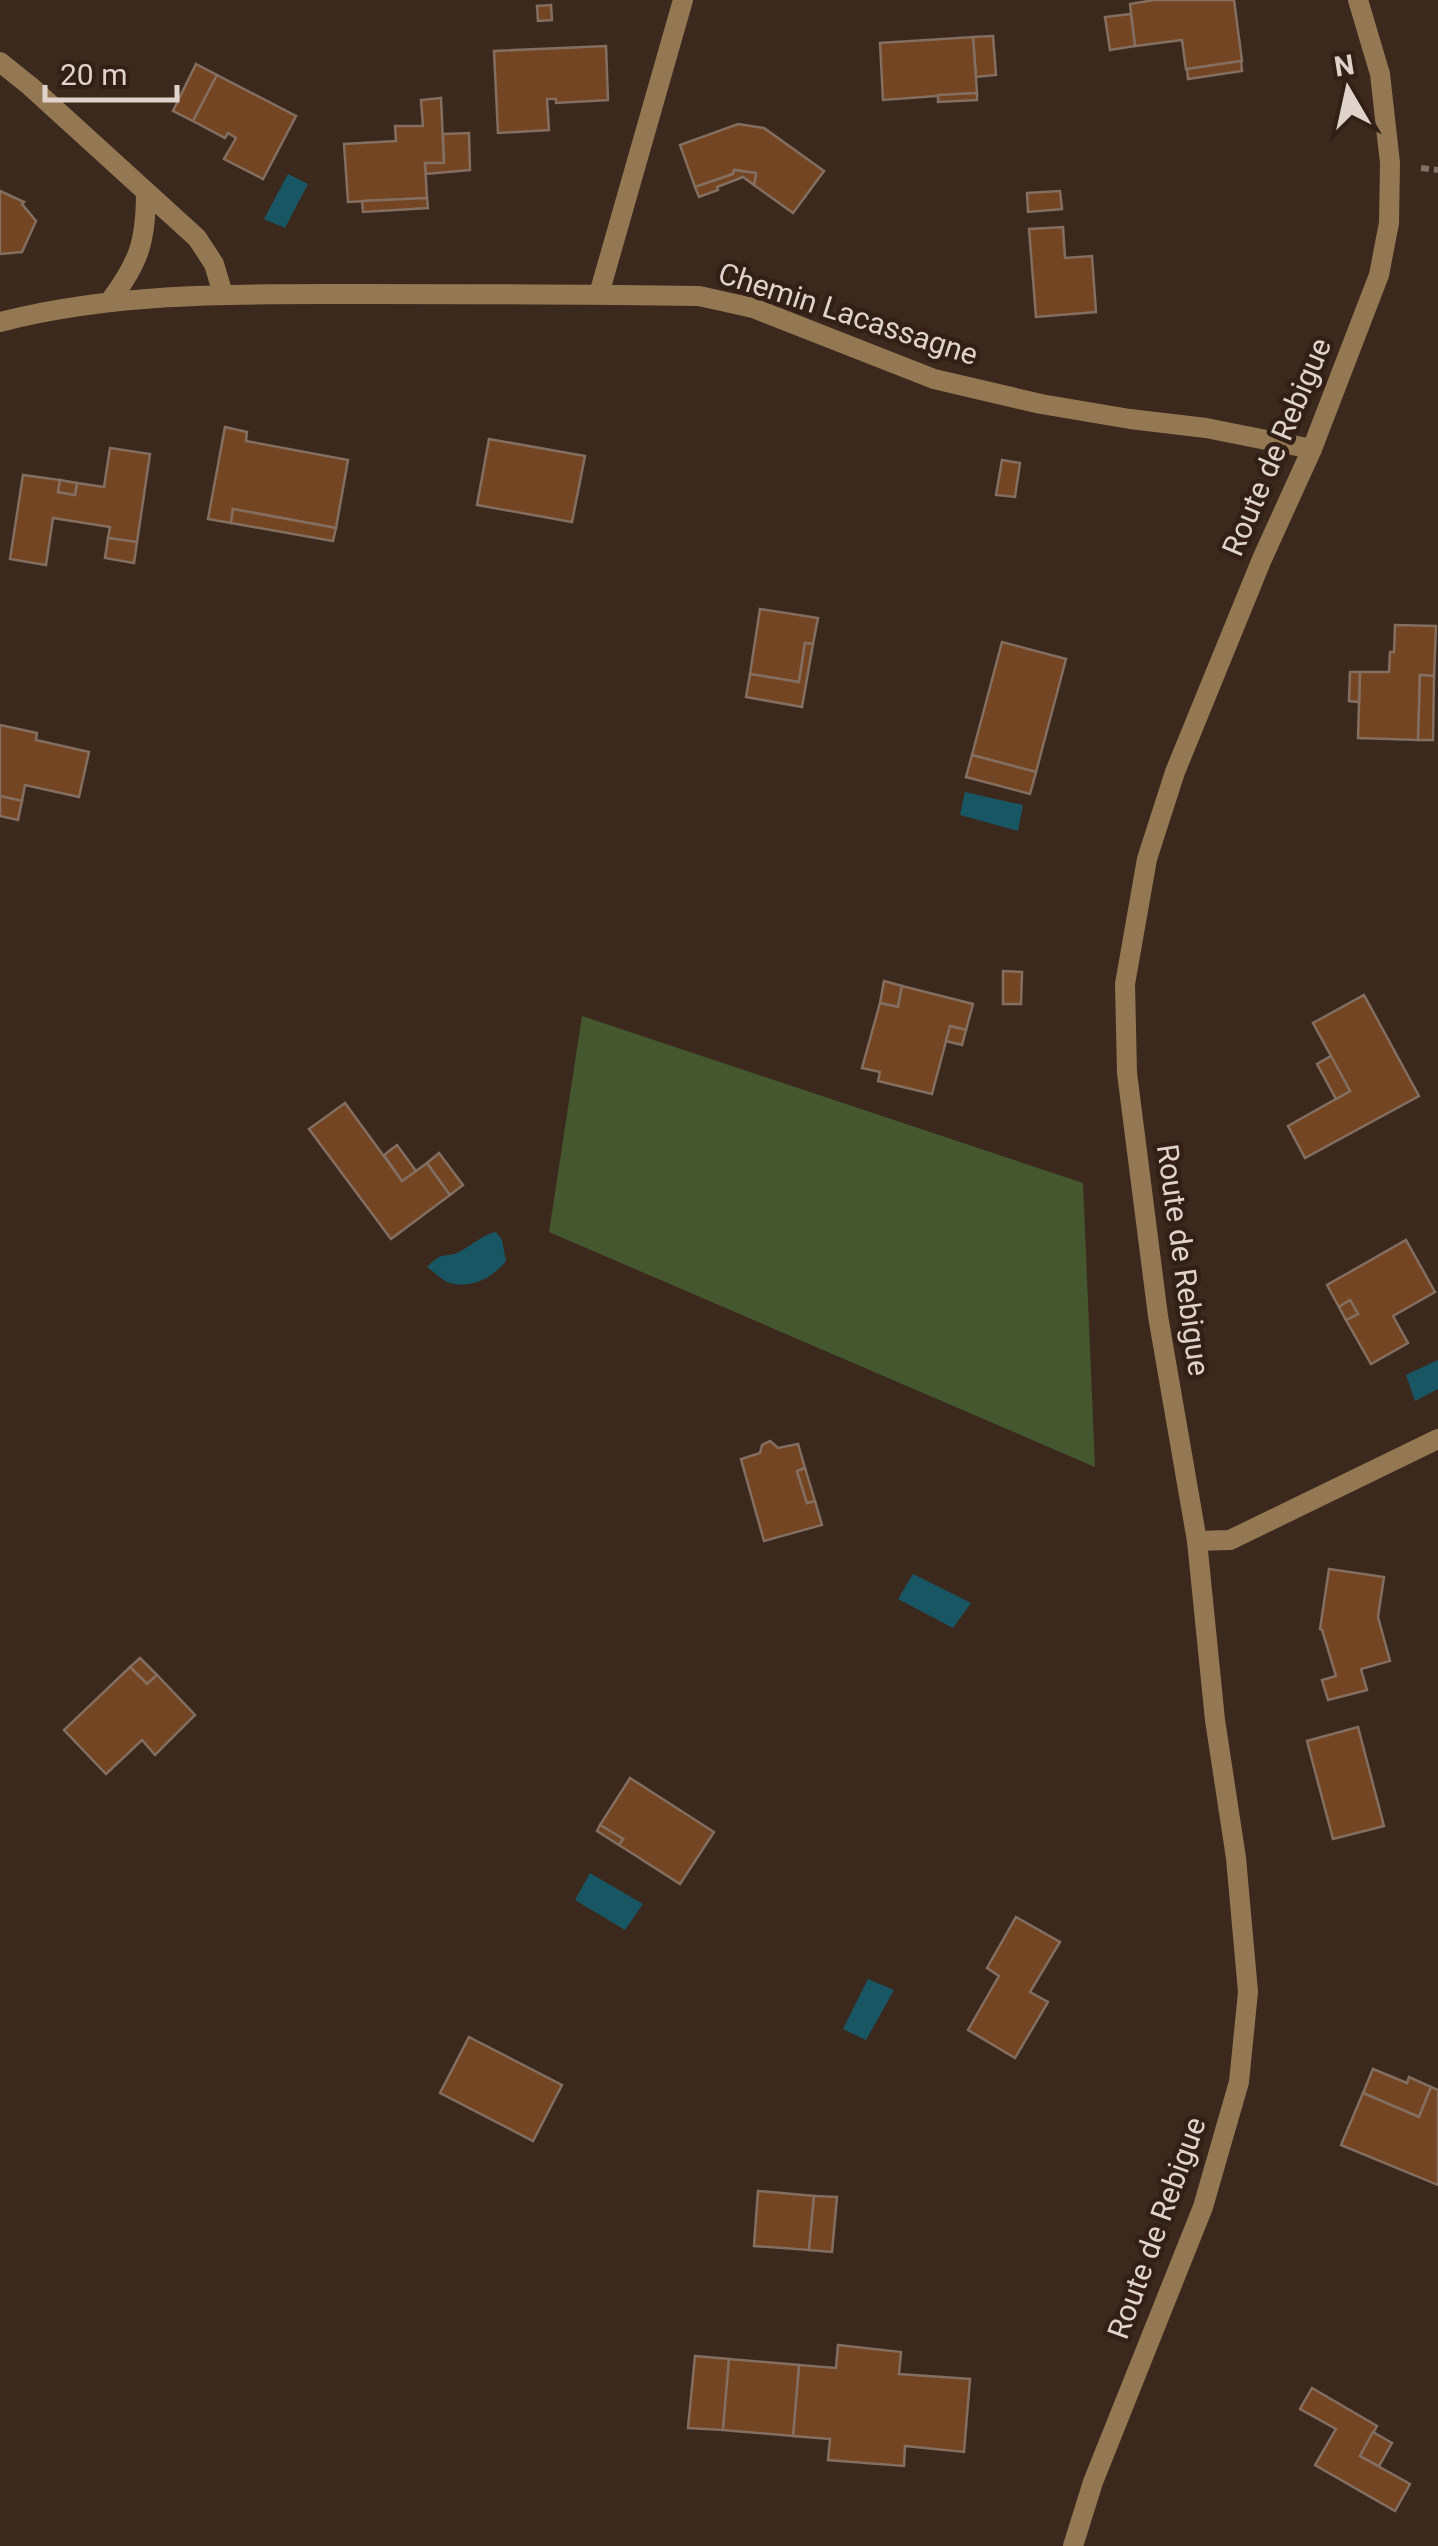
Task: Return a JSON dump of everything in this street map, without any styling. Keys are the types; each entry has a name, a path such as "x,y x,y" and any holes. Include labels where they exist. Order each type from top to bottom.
{"street":[{"path":"599,294 683,0"},
{"name":"Route de Rebigue","path":"1074,2546 1093,2482 1203,2208 1239,2082 1248,1992 1236,1858 1215,1720 1196,1542 1158,1316 1127,1073 1126,984 1147,859 1175,772 1262,559 1312,450 1380,275 1389,223 1390,162 1380,74 1358,0"},
{"path":"0,62 197,238 214,264 223,294"},
{"path":"110,302 131,273 141,249 146,192"},
{"name":"Chemin Lacassagne","path":"0,322 110,302 223,294 699,296 753,308 934,379 1041,404 1206,428 1312,450"},
{"path":"1196,1542 1230,1540 1438,1438"}],"green space":[{"path":"582,1016 1083,1183 1095,1467 549,1232"}],"water":[{"path":"288,174 308,184 285,228 264,219"},
{"path":"965,792 1023,805 1018,831 960,815"},
{"path":"496,1232 502,1240 506,1261 488,1277 456,1284 427,1267 439,1257 457,1253"},
{"path":"1438,1360 1438,1389 1415,1401 1406,1375"},
{"path":"913,1574 971,1603 953,1628 898,1599"},
{"path":"590,1873 643,1904 625,1930 575,1900"},
{"path":"868,1979 894,1990 866,2040 843,2029"}],"building":[{"path":"1154,0 1234,0 1242,61 1186,69 1182,40 1135,46 1130,4"},
{"path":"551,5 552,20 538,21 537,6"},
{"path":"1131,14 1135,46 1110,50 1105,17"},
{"path":"993,36 996,75 976,77 973,37"},
{"path":"973,37 977,93 883,100 880,43"},
{"path":"606,46 608,100 556,103 556,99 547,99 549,130 498,133 494,51"},
{"path":"1241,61 1242,71 1188,79 1187,69"},
{"path":"196,64 217,75 193,121 173,111"},
{"path":"217,75 296,116 263,179 224,159 236,138 228,133 225,138 193,121"},
{"path":"977,93 977,100 938,102 938,95"},
{"path":"441,98 444,163 425,163 427,198 348,202 344,144 396,141 395,126 423,126 421,100"},
{"path":"738,124 764,128 824,171 793,213 754,185 756,173 734,170 733,174 695,187 680,145"},
{"path":"469,133 470,170 426,174 425,163 444,163 443,134"},
{"path":"734,170 756,173 754,185 743,177 699,197 695,187 733,174"},
{"path":"0,191 24,202 36,221 22,252 0,254"},
{"path":"1060,191 1062,209 1028,212 1027,193"},
{"path":"427,198 428,208 363,212 362,201"},
{"path":"1063,227 1065,258 1092,256 1096,312 1036,317 1029,229"},
{"path":"225,427 247,432 246,441 348,460 336,528 233,509 231,523 208,519"},
{"path":"489,439 585,456 572,522 477,505"},
{"path":"110,448 150,454 137,542 108,538 110,527 53,518 46,565 10,559 23,475 60,480 58,492 75,495 77,483 104,487"},
{"path":"1002,460 1020,463 1015,497 996,495"},
{"path":"60,480 77,483 75,495 58,492"},
{"path":"233,509 336,528 333,541 231,523"},
{"path":"108,538 137,542 134,563 105,558"},
{"path":"760,609 818,618 813,644 805,643 799,682 750,674"},
{"path":"1395,625 1436,626 1434,676 1420,675 1418,740 1358,738 1360,672 1389,672"},
{"path":"1002,642 1066,659 1036,772 972,755"},
{"path":"805,643 813,644 802,707 746,697 750,674 799,682"},
{"path":"1350,672 1360,672 1359,702 1349,701"},
{"path":"1420,675 1434,676 1433,740 1418,740"},
{"path":"0,725 37,733 36,740 89,752 79,797 25,785 22,801 0,796"},
{"path":"972,755 1036,772 1030,794 966,777"},
{"path":"0,796 22,801 18,820 0,816"},
{"path":"1003,971 1022,972 1021,1004 1003,1004"},
{"path":"884,981 902,986 898,1007 880,1003"},
{"path":"902,986 973,1004 966,1030 950,1026 932,1094 878,1081 880,1072 862,1068 880,1003 898,1007"},
{"path":"1364,995 1419,1096 1305,1158 1288,1126 1350,1091 1313,1023"},
{"path":"950,1026 966,1030 962,1045 946,1041"},
{"path":"1331,1056 1350,1091 1336,1099 1317,1064"},
{"path":"345,1103 402,1181 427,1163 450,1195 391,1239 309,1129"},
{"path":"397,1145 416,1171 402,1181 384,1155"},
{"path":"439,1153 463,1185 450,1195 427,1163"},
{"path":"1406,1240 1435,1292 1393,1316 1408,1343 1371,1364 1346,1320 1358,1314 1350,1300 1339,1307 1327,1285"},
{"path":"1350,1300 1358,1314 1346,1320 1339,1307"},
{"path":"770,1441 778,1448 798,1444 805,1468 797,1471 807,1503 815,1501 822,1525 764,1541 741,1459 760,1453 762,1445"},
{"path":"805,1468 815,1501 807,1503 797,1471"},
{"path":"1329,1569 1384,1577 1378,1617 1390,1661 1361,1669 1367,1690 1328,1700 1322,1680 1336,1676 1320,1629"},
{"path":"140,1658 157,1675 147,1684 130,1667"},
{"path":"130,1667 147,1684 157,1675 195,1715 155,1755 142,1740 106,1774 64,1730"},
{"path":"1358,1727 1384,1826 1333,1839 1307,1741"},
{"path":"630,1778 714,1832 680,1884 619,1845 623,1839 600,1825"},
{"path":"600,1825 623,1839 619,1845 597,1831"},
{"path":"1016,1917 1060,1942 1030,1992 1048,2002 1015,2058 968,2030 999,1976 987,1968"},
{"path":"469,2037 562,2085 533,2141 440,2093"},
{"path":"1373,2069 1407,2083 1409,2077 1431,2087 1419,2117 1363,2093"},
{"path":"1431,2087 1438,2090 1438,2185 1341,2145 1363,2093 1419,2117"},
{"path":"758,2191 814,2196 809,2250 754,2246"},
{"path":"814,2196 837,2197 832,2252 809,2250"},
{"path":"838,2345 901,2352 899,2374 970,2379 964,2452 905,2446 904,2466 828,2460 830,2439 793,2436 799,2365 836,2368"},
{"path":"695,2356 729,2359 723,2430 688,2428"},
{"path":"729,2359 799,2365 793,2436 723,2430"},
{"path":"1312,2388 1377,2426 1360,2456 1410,2484 1395,2511 1315,2465 1336,2429 1300,2409"},
{"path":"1373,2432 1392,2443 1379,2466 1360,2456"}]}
